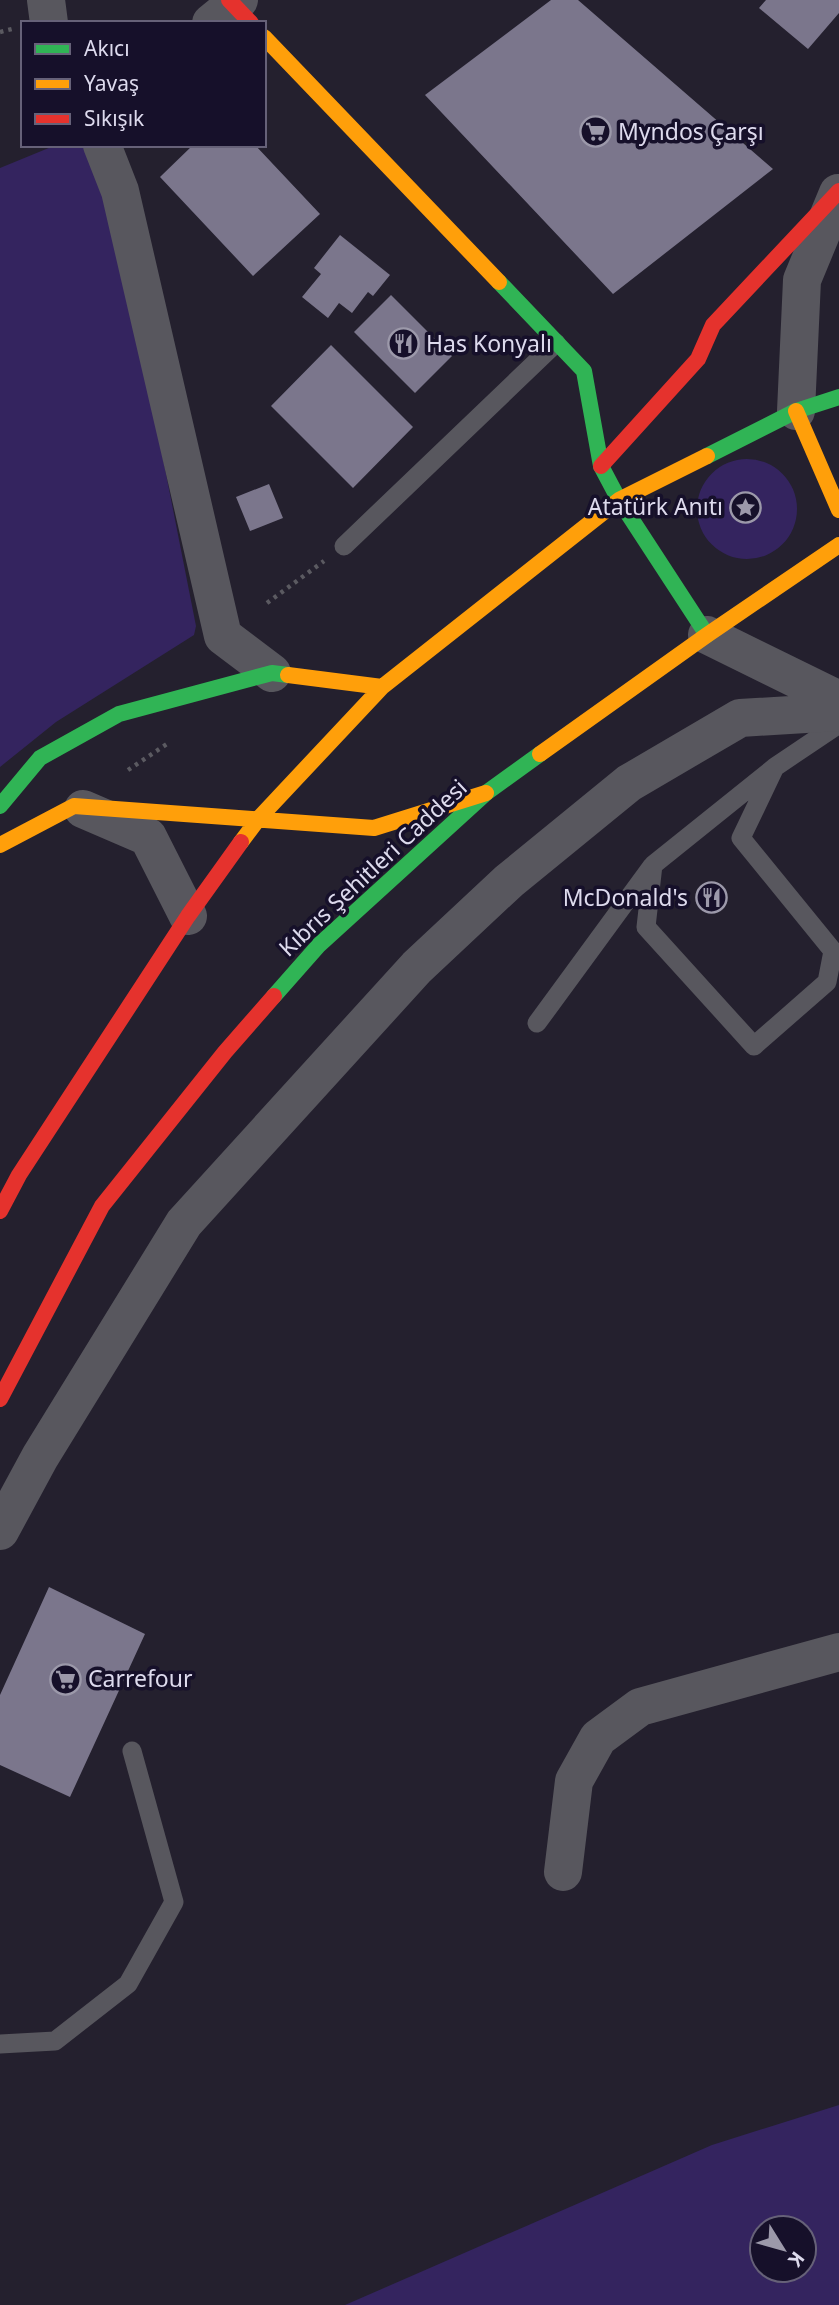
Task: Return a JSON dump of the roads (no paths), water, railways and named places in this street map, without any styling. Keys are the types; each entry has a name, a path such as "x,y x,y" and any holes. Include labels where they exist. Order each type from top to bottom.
{"main road":[{"path":"266,39 584,372 601,466 619,500 707,635"},
{"path":"601,466 698,359 713,325 839,191"},
{"path":"0,1211 19,1175 188,916 259,818 382,687 619,500 796,411 839,397"},
{"path":"796,411 839,510"},
{"name":"Kıbrıs Şehitleri Caddesi","path":"0,1399 102,1206 225,1052 318,945 486,793 707,635 839,545"},
{"path":"0,806 40,758 119,715 272,673 382,687"},
{"path":"0,845 74,806 374,828 486,793"}],"street":[{"path":"46,0 50,21"},
{"path":"103,147 120,191 223,636 272,673"},
{"path":"796,411 802,280 839,191"},
{"path":"707,635 839,700"},
{"path":"0,1531 40,1457 184,1223 417,967 509,881 629,783 740,718 839,712"},
{"path":"74,806 148,837 188,916"},
{"path":"563,1872 574,1781 598,1738 640,1707 839,1652"}],"lane":[{"path":"344,546 556,343"},
{"path":"537,1023 653,865 775,767 839,724"},
{"path":"653,865 646,927 754,1046 827,982 833,951 741,838 775,767"},
{"path":"0,2044 55,2041 128,1984 174,1902 132,1751"}],"place":[{"name":"Myndos Çarşı","path":"595,132"},
{"name":"Has Konyalı","path":"403,344"},
{"name":"Atatürk Anıtı","path":"746,507"},
{"name":"McDonald's","path":"711,898"},
{"name":"Carrefour","path":"65,1679"}]}
